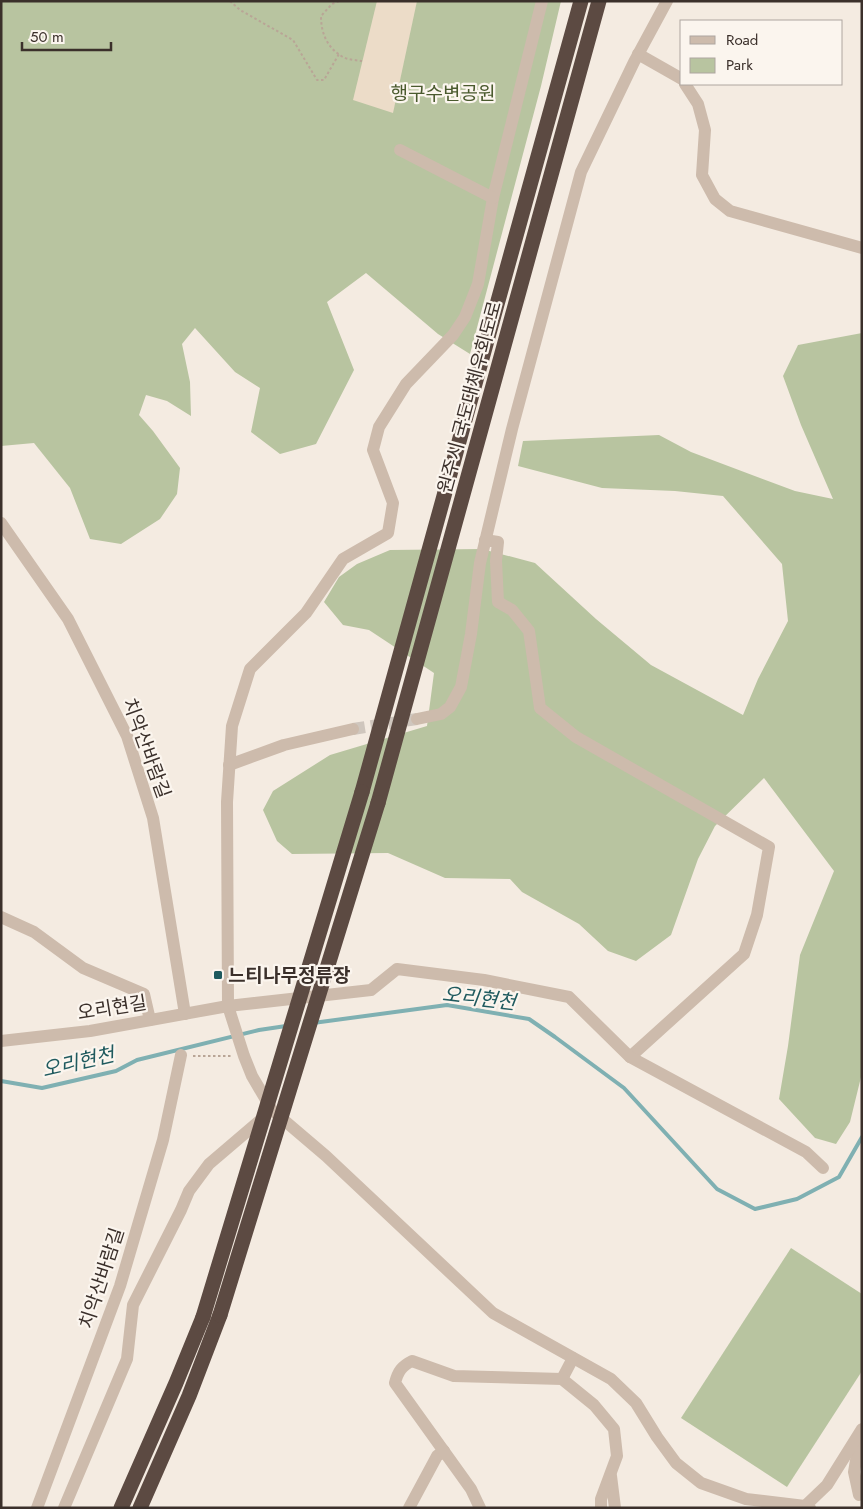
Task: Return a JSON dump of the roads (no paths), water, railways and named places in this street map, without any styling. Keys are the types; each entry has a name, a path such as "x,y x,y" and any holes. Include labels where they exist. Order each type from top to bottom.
{"highway":[{"name":"원주시 국도대체우회도로","path":"121,1508 204,1317 362,792 581,2"},
{"name":"원주시 국도대체우회도로","path":"140,1508 189,1396 220,1314 378,804 599,4"}],"street":[{"path":"542,1 493,198 478,284 465,317 453,335 406,384 379,427 373,450 393,503 388,533 343,559 306,613 250,669 232,726 227,802 228,1006 252,1076 272,1110 326,1156 494,1313 611,1379 636,1402 657,1437 676,1463 701,1483 744,1503 807,1507 827,1485 862,1429"},
{"path":"417,719 441,714 450,706 461,687 472,634 480,564 485,540 514,420 581,172 638,54 667,1"},
{"path":"638,54 680,78"},
{"path":"686,85 698,104 705,130 702,174 715,199 730,210 862,248"},
{"path":"400,150 493,198"},
{"name":"치악산바람길","path":"1,523 68,619 127,736 153,818 185,1014"},
{"path":"485,540 498,542 496,561 498,602 512,610 529,631 540,708 576,737 768,846 757,915 744,954 630,1057"},
{"path":"229,765 284,745 353,729"},
{"path":"1,917 34,932 83,968 144,994 150,1020"},
{"name":"오리현길","path":"1,1040 90,1031 228,1006 371,990 397,969 484,980 569,997 630,1057 806,1152 824,1168"},
{"name":"치악산바람길","path":"38,1508 120,1286 163,1140 181,1055"},
{"path":"64,1508 127,1360 133,1305 189,1191 209,1164 272,1110"},
{"path":"562,1379 573,1358"},
{"path":"480,1508 471,1489 395,1383 398,1372 404,1365 412,1361 454,1376 562,1379 594,1405 614,1430 617,1456 601,1499 601,1508"},
{"path":"860,1497 854,1472 862,1429"},
{"path":"409,1508 437,1456 444,1451"},
{"path":"860,1497 862,1467"},
{"path":"611,1471 615,1508"}],"waterway":[{"name":"오리현천","path":"313,1023 447,1005 529,1019 624,1088 717,1189 755,1209 797,1199 839,1177 862,1137"},
{"name":"오리현천","path":"1,1081 42,1088 116,1071 137,1060 259,1030 286,1026"}],"tunnel":[{"path":"353,729 417,719"}],"place":[{"name":"느티나무정류장","path":"218,975"}],"park label":[{"name":"행구수변공원","path":"443,93"}]}
